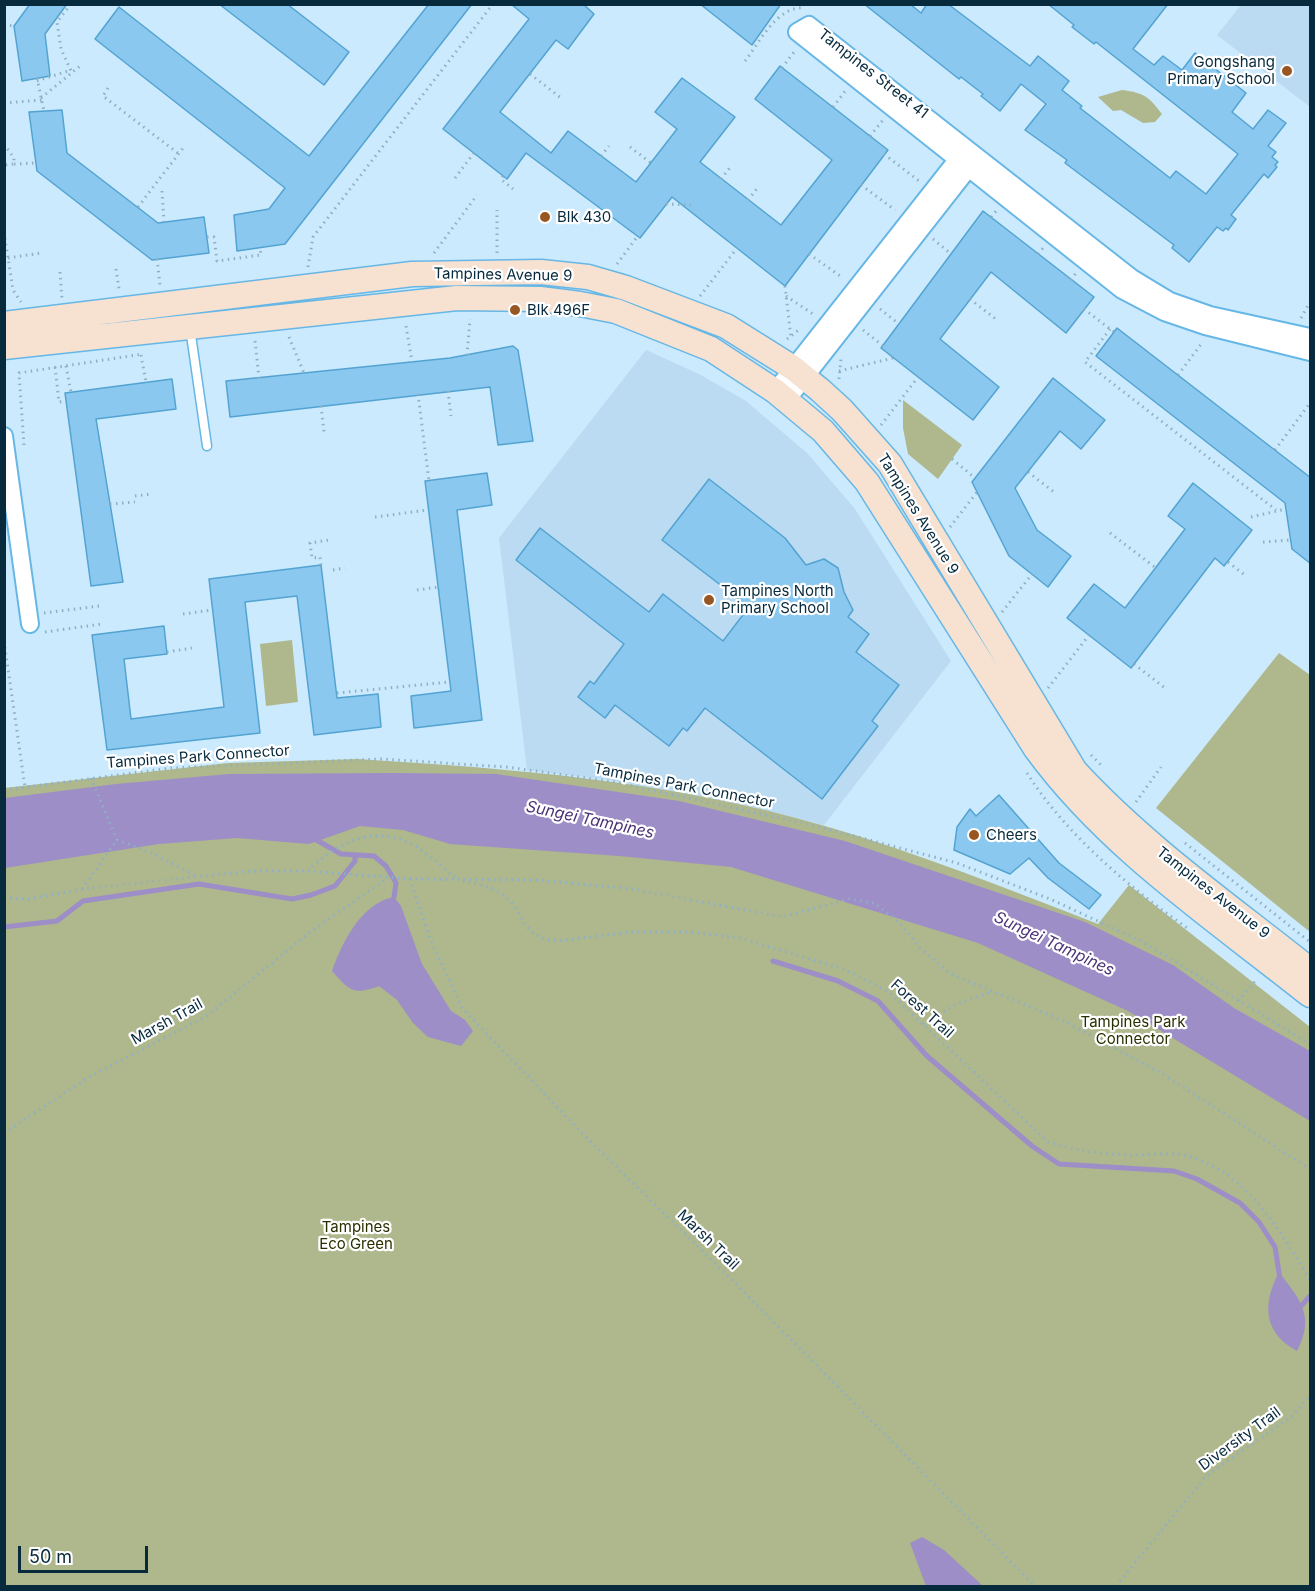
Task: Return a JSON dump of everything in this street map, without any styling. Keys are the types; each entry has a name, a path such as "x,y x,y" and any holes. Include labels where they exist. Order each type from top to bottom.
{"main road":[{"name":"Tampines Avenue 9","path":"4,347 421,273 541,272 588,277 663,301 726,326 798,372 842,410 890,464 1076,771 1110,808 1140,835 1311,970"},
{"name":"Tampines Avenue 9","path":"4,324 457,298 540,299 616,311 711,349 781,396 824,431 867,482 1036,749 1060,782 1096,822 1311,995"}],"street":[{"name":"Tampines Street 41","path":"968,157 809,25 800,28 797,32 1132,278 1170,301 1205,329 1306,340"},
{"path":"781,396 932,191 968,157"},
{"path":"798,372 968,157"},
{"path":"4,436 37,623"}],"lane":[{"path":"187,313 207,446"}],"path":[{"path":"71,4 57,22 61,49 71,71"},
{"path":"307,272 313,237 493,4"},
{"path":"4,25 14,26"},
{"path":"4,103 41,99 71,71 80,66"},
{"path":"44,111 37,80 71,71"},
{"path":"530,74 561,98"},
{"path":"108,88 103,96 179,154"},
{"path":"4,144 14,158 14,164"},
{"path":"601,156 609,146"},
{"path":"630,147 651,163"},
{"path":"138,207 183,148"},
{"path":"455,178 474,153"},
{"path":"884,154 932,191"},
{"path":"4,165 35,163"},
{"path":"721,179 732,165"},
{"path":"503,176 501,179 513,189"},
{"path":"861,184 909,221"},
{"path":"748,200 759,186"},
{"path":"162,191 164,222"},
{"path":"429,259 477,195"},
{"path":"666,204 691,205"},
{"path":"497,210 497,253"},
{"path":"925,247 938,229"},
{"path":"4,232 13,290 21,302"},
{"path":"207,237 214,237 217,261 261,255 260,247"},
{"path":"614,267 637,237"},
{"path":"932,238 951,254"},
{"path":"699,297 737,248"},
{"path":"8,258 41,253"},
{"path":"809,254 843,278"},
{"path":"157,260 159,281"},
{"path":"116,269 118,286"},
{"path":"60,272 62,294"},
{"path":"785,286 791,338"},
{"path":"786,296 813,314"},
{"path":"873,315 885,299"},
{"path":"970,299 997,320"},
{"path":"1306,340 1311,302"},
{"path":"878,308 899,324"},
{"path":"1084,309 1114,332"},
{"path":"467,355 470,319"},
{"path":"868,323 863,330 883,346"},
{"path":"406,326 412,362"},
{"path":"1110,329 1084,362 1276,510"},
{"path":"1178,375 1205,329"},
{"path":"289,337 304,373"},
{"path":"255,341 259,378"},
{"path":"141,355 146,382"},
{"path":"841,357 838,371 842,388"},
{"path":"838,371 893,358"},
{"path":"66,366 70,392"},
{"path":"55,367 59,402 66,401"},
{"path":"872,421 878,429 918,377"},
{"path":"448,391 451,416"},
{"path":"418,394 429,480"},
{"path":"1275,450 1311,404"},
{"path":"321,405 324,432"},
{"path":"952,459 975,478"},
{"path":"1028,472 1054,492"},
{"path":"944,524 948,530 977,492"},
{"path":"135,496 152,494"},
{"path":"110,504 135,502"},
{"path":"1251,517 1286,508"},
{"path":"375,517 428,510"},
{"path":"1110,533 1156,568"},
{"path":"321,565 320,557 312,558 310,543 329,540"},
{"path":"1263,542 1291,540"},
{"path":"1228,562 1246,576"},
{"path":"333,570 345,568"},
{"path":"995,604 1001,614 1032,574"},
{"path":"417,590 438,587"},
{"path":"37,623 99,606"},
{"path":"183,614 212,610"},
{"path":"37,623 102,624"},
{"path":"1048,688 1089,635"},
{"path":"5,642 25,787"},
{"path":"167,652 192,648"},
{"path":"1134,664 1165,688"},
{"path":"1042,678 1053,697"},
{"path":"337,693 450,682"},
{"path":"1088,752 1104,769"},
{"name":"Tampines Park Connector","path":"4,790 171,768 382,759 506,767 615,782 705,800 957,863 1050,899 1141,941 1238,1002 1311,1044"},
{"path":"1136,804 1161,767"},
{"path":"92,778 117,840 152,853 196,876"},
{"path":"308,871 328,852 348,840 383,836 416,847 458,880"},
{"path":"82,889 117,840"},
{"path":"1184,842 1311,942"},
{"path":"4,898 30,899 82,889 252,871 308,871 410,879 538,880 633,889 759,915 782,917 849,899 874,903 899,922 920,948 951,974 1066,1022 1161,1073 1311,1169"},
{"name":"Marsh Trail","path":"4,1133 89,1077 205,1017 313,930 389,877"},
{"name":"Marsh Trail","path":"410,879 429,936 462,1008 585,1136 731,1279 1035,1587"},
{"name":"Forest Trail","path":"458,880 490,888 503,894 512,904 525,927 545,940 557,941 632,932 689,932 740,938 846,970 889,992 1048,1142 1074,1150 1137,1155 1173,1154 1199,1159 1228,1177 1264,1208 1311,1280"},
{"path":"1238,1002 1258,977"},
{"path":"923,1024 956,1004 993,991"},
{"name":"Diversity Trail","path":"1116,1587 1206,1476 1293,1416 1311,1396"}],"shaded area":[{"name":"Gongshang Primary School","path":"1241,5 1310,5 1310,107 1217,35"},
{"name":"Tampines North Primary School","path":"646,350 699,374 746,401 807,453 855,509 951,661 824,825 752,807 609,780 527,770 499,538"}],"green space":[{"path":"1122,90 1146,97 1162,114 1155,122 1143,123 1121,110 1113,111 1098,97"},
{"path":"903,400 962,445 938,479 908,454 903,428"},
{"path":"292,640 298,702 266,706 260,644"},
{"path":"1279,653 1310,675 1310,932 1156,808"},
{"name":"Tampines Eco Green","path":"358,759 476,767 593,779 709,798 825,826 894,848 1098,924 1129,885 1310,1027 1310,1586 5,1586 4,788 228,763"}],"water":[{"name":"Sungei Tampines","path":"229,774 496,774 679,801 845,841 1085,922 1173,965 1234,1008 1310,1051 1310,1121 1128,1011 978,943 731,867 619,856 450,844 403,830 360,826 309,844 237,838 159,844 5,868 5,798 116,784"},
{"path":"394,897 401,906 422,964 451,1011 465,1020 473,1031 461,1046 428,1037 413,1023 397,1000 379,986 357,991 347,987 332,971 341,948 354,926 372,907"},
{"path":"1279,1272 1303,1309 1305,1328 1297,1351 1277,1335 1269,1316 1270,1295"},
{"path":"922,1537 944,1550 983,1586 926,1586 910,1543"}],"building":[{"path":"30,4 67,4 45,34 50,76 22,81 14,26"},
{"path":"219,4 287,4 349,52 324,85"},
{"path":"429,4 472,4 285,244 237,251 234,215 269,209 285,188 95,39 119,7 309,156"},
{"path":"511,4 583,4 594,14 568,49 556,40 500,112 551,153 568,131 636,182 677,129 655,112 682,78 735,117 700,162 781,225 832,160 755,99 780,66 888,150 785,286 672,197 640,238 526,153 507,179 443,129 529,19"},
{"path":"700,4 781,4 752,45"},
{"path":"864,4 910,4 921,13 927,4 948,4 1030,66 1038,56 1069,81 1062,90 1082,106 1080,108 1170,178 1176,171 1206,194 1238,154 1096,42 1094,44 1072,27 1074,25 1048,4 1168,4 1133,49 1154,65 1163,56 1182,70 1195,53 1246,93 1232,112 1253,129 1268,110 1286,123 1268,146 1276,152 1272,157 1278,162 1275,165 1277,167 1268,178 1264,174 1231,215 1236,219 1228,230 1226,228 1223,231 1217,227 1189,262 1172,248 1174,245 1065,163 1067,160 1025,130 1046,104 1021,84 1000,111 981,96 983,94 961,77 959,79"},
{"path":"62,110 67,153 158,223 204,217 209,253 152,260 37,171 29,112"},
{"path":"983,211 1094,297 1066,333 991,272 940,339 999,387 973,420 881,348"},
{"path":"1117,328 1311,478 1311,564 1292,549 1285,503 1096,356"},
{"path":"513,346 518,350 533,441 498,445 490,387 230,417 226,381 450,358"},
{"path":"1053,378 1105,420 1081,449 1060,431 1015,488 1037,530 1071,556 1048,587 1009,556 972,482"},
{"path":"172,379 176,409 96,419 123,582 91,586 65,393"},
{"path":"487,473 492,505 457,510 482,720 414,728 411,696 451,691 425,481"},
{"path":"709,479 785,538 806,565 824,559 838,568 844,592 853,610 848,617 869,634 856,652 899,685 872,721 878,726 822,799 705,708 687,731 683,728 669,746 615,705 605,718 578,697 590,681 594,684 624,644 516,560 540,528 649,612 663,594 723,641 749,607 662,540"},
{"path":"1193,483 1252,530 1224,566 1215,558 1131,668 1067,618 1094,584 1125,608 1185,529 1168,516"},
{"path":"321,565 337,698 378,694 381,727 314,735 297,596 245,602 260,733 107,750 92,635 164,626 167,654 124,659 131,719 224,707 209,579"},
{"path":"999,795 1059,863 1101,895 1089,909 1048,878 1029,858 1010,874 954,850 957,827 970,809 976,816"}],"waterway":[{"path":"313,838 341,854 374,856 386,866 396,883 394,897"},
{"path":"4,927 57,921 83,901 199,884 292,899 335,886 355,861 355,856"},
{"path":"773,961 838,981 878,1001 927,1056 1032,1146 1059,1164 1174,1171 1197,1179 1240,1203 1259,1222 1275,1247 1280,1279"},
{"path":"1296,1307 1302,1305 1310,1296"}],"place":[{"name":"Gongshang Primary School","path":"1287,71"},
{"name":"Blk 430","path":"545,217"},
{"name":"Blk 496F","path":"515,310"},
{"name":"Tampines North Primary School","path":"709,600"},
{"name":"Cheers","path":"974,835"}]}
